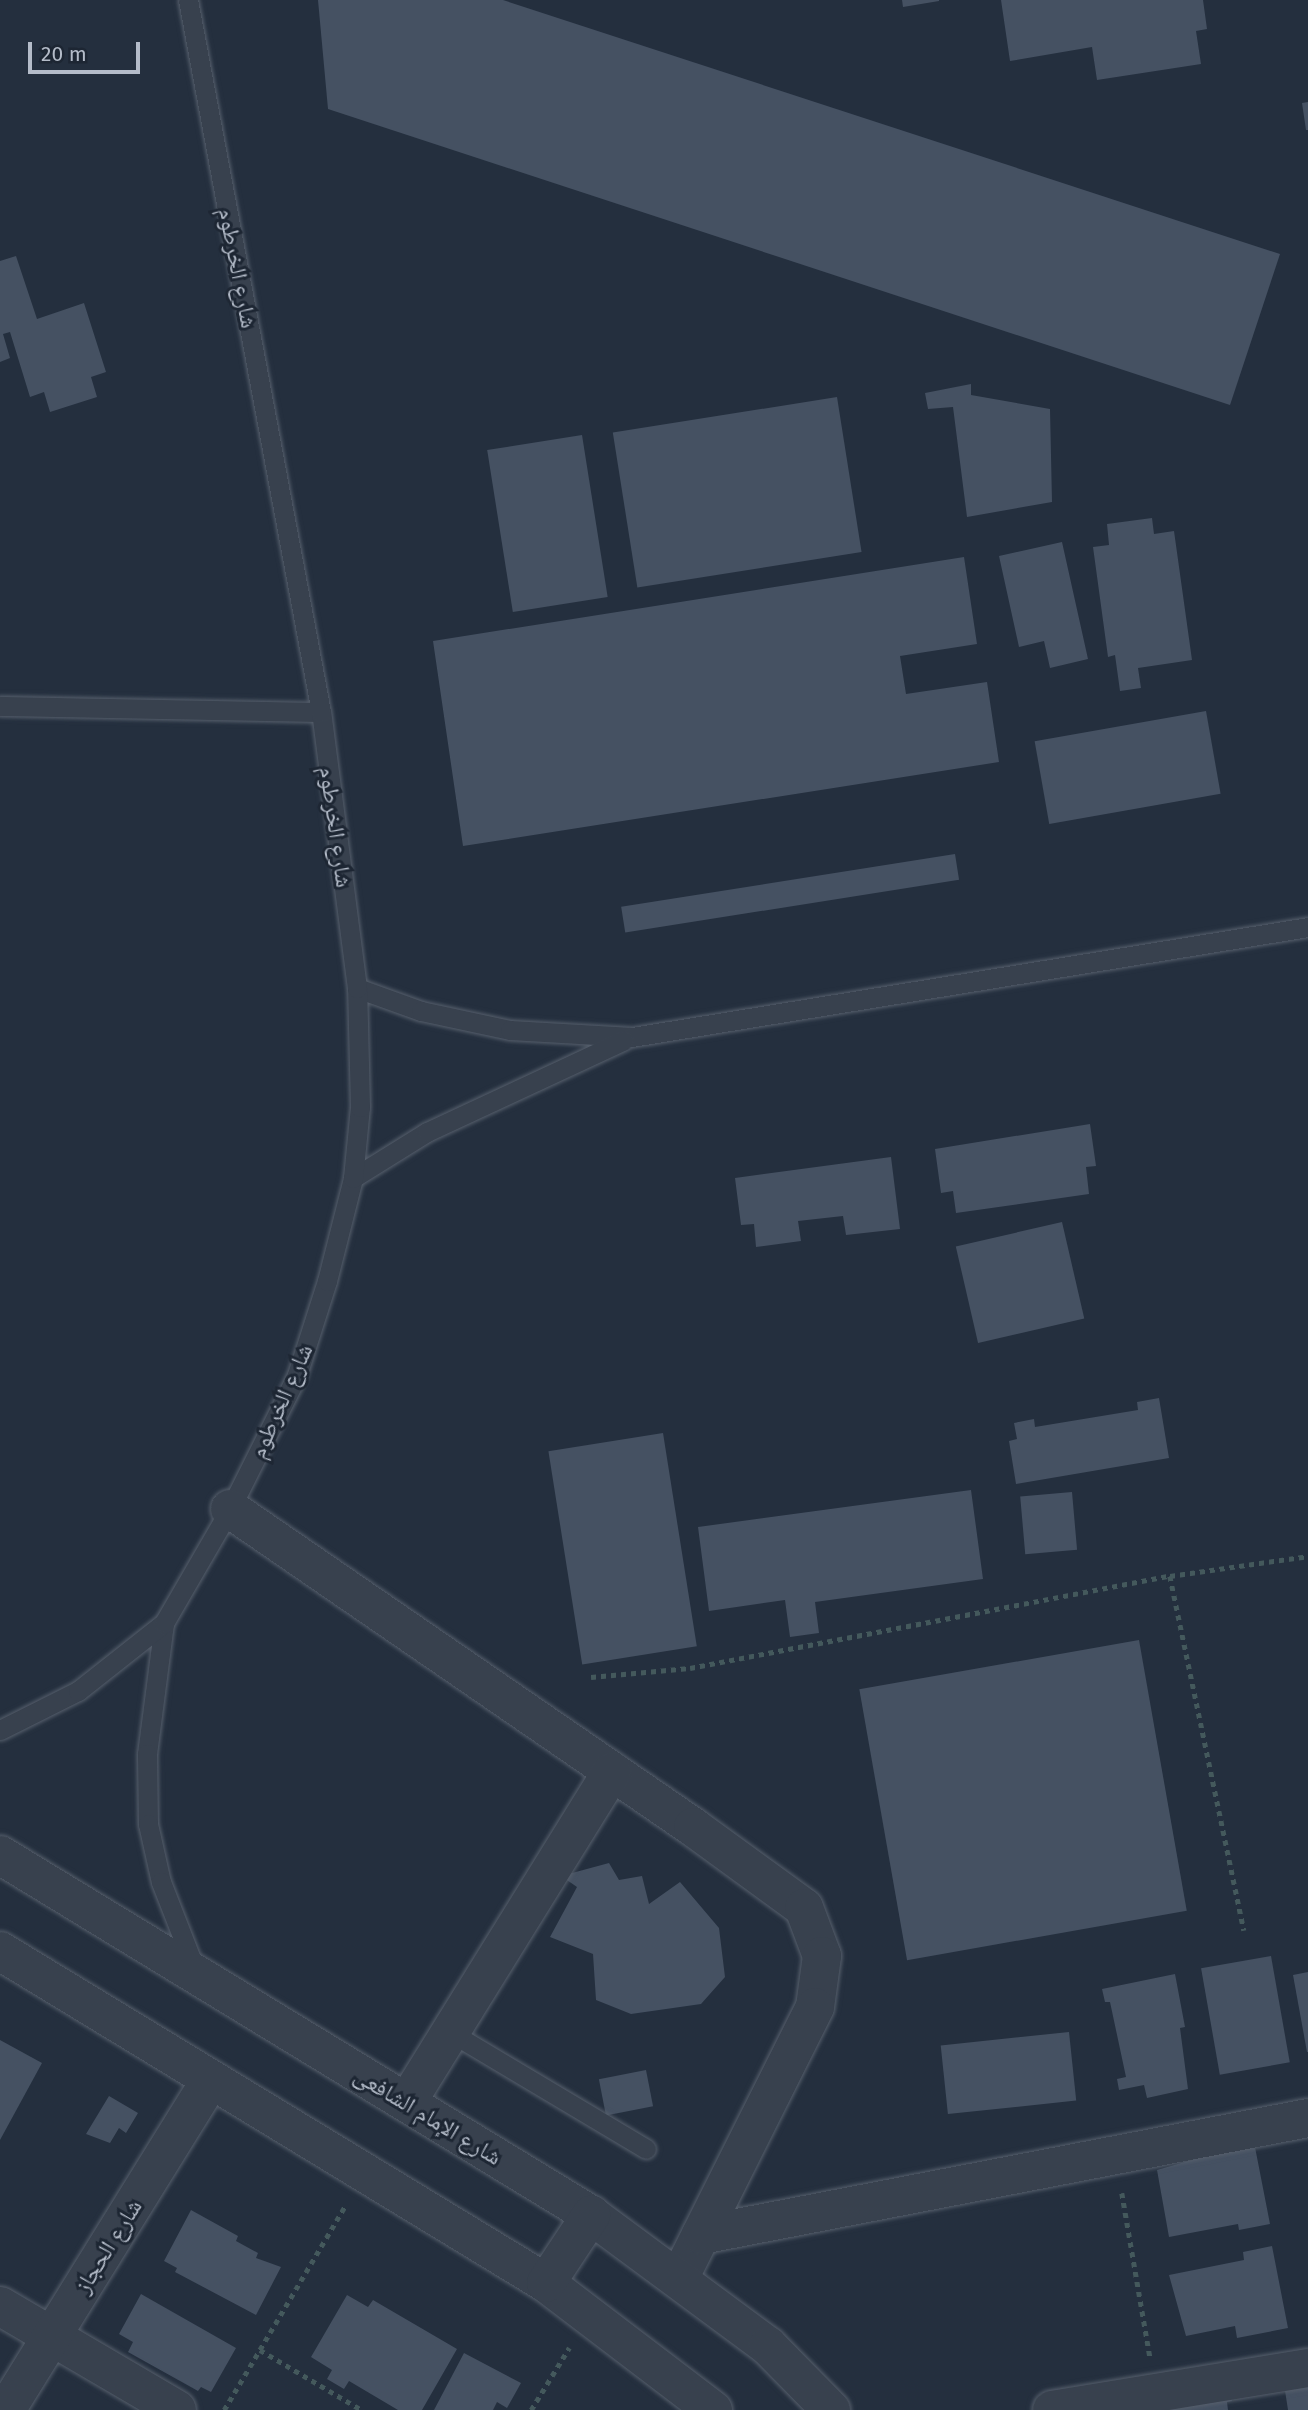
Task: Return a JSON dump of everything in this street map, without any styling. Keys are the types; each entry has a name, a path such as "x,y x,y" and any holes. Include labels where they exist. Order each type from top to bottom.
{"street":[{"path":"230,1509 612,1771 804,1909 822,1956 815,2007 679,2279"},
{"path":"407,2102 612,1771"},
{"name":"شارع الإمام الشافعى","path":"0,1855 591,2215 768,2346 831,2410"},
{"path":"0,1951 546,2283 713,2410"},
{"name":"شارع الحجاز","path":"6,2410 210,2081"},
{"path":"701,2235 1116,2156 1306,2130"},
{"path":"546,2283 591,2215"},
{"path":"0,2306 177,2410"},
{"path":"1052,2410 1308,2368"}],"lane":[{"name":"شارع الخرطوم","path":"0,1730 78,1691 164,1623 230,1509 297,1374 327,1281 353,1178 360,1107 357,988 321,712 188,0"},
{"path":"0,706 321,712"},
{"path":"357,988 421,1011 510,1030 632,1037 1308,927"},
{"path":"353,1178 426,1132 632,1037"},
{"name":"شارع الخرطوم","path":"164,1623 147,1754 148,1824 161,1882 198,1977"},
{"path":"450,2032 646,2149"}],"path":[{"path":"592,1678 690,1668 1170,1576 1308,1556"},
{"path":"1170,1576 1244,1930"},
{"path":"1116,2156 1156,2395"},
{"path":"224,2410 365,2173"},
{"path":"531,2410 590,2314"},
{"path":"260,2349 362,2410"}],"building":[{"path":"318,0 503,0 1280,254 1230,405 328,109"},
{"path":"902,0 939,0 939,1 903,7"},
{"path":"1001,0 1203,0 1207,29 1196,31 1201,64 1097,80 1092,47 1010,61"},
{"path":"1308,102 1308,130 1306,130 1302,103"},
{"path":"16,256 37,319 84,303 106,372 91,377 97,397 50,412 44,392 30,397 10,332 3,334 10,358 0,362 0,261"},
{"path":"971,384 971,395 1050,409 1052,502 967,517 953,407 928,409 925,393"},
{"path":"837,397 862,552 637,588 613,433"},
{"path":"582,435 608,597 513,612 487,450"},
{"path":"1152,518 1154,534 1174,531 1192,660 1138,668 1141,688 1120,691 1115,655 1108,657 1093,547 1109,545 1107,524"},
{"path":"1062,542 1088,659 1050,668 1044,641 1019,647 999,556"},
{"path":"964,557 977,644 900,656 906,694 987,682 999,762 463,846 433,641"},
{"path":"1206,711 1221,794 1049,824 1035,741"},
{"path":"955,854 959,880 625,933 621,907"},
{"path":"1090,1124 1096,1166 1086,1167 1089,1194 956,1213 953,1191 941,1193 935,1149"},
{"path":"891,1157 900,1229 846,1235 843,1216 798,1221 801,1241 756,1247 754,1224 741,1225 735,1178"},
{"path":"1062,1222 1084,1318 978,1343 956,1247"},
{"path":"1159,1398 1169,1458 1016,1484 1009,1441 1017,1439 1014,1423 1034,1419 1035,1427 1138,1410 1137,1402"},
{"path":"663,1433 697,1646 582,1664 548,1451"},
{"path":"971,1490 983,1579 815,1602 819,1633 790,1637 785,1600 709,1611 698,1527"},
{"path":"1072,1492 1077,1550 1025,1554 1020,1497"},
{"path":"1139,1640 1187,1911 907,1960 859,1689"},
{"path":"609,1863 619,1880 642,1876 649,1904 680,1882 719,1928 725,1977 701,2004 631,2014 596,2000 593,1954 550,1937 577,1887 561,1876"},
{"path":"1271,1956 1290,2062 1220,2075 1201,1968"},
{"path":"1308,1972 1308,2052 1307,2052 1293,1975"},
{"path":"1175,1974 1185,2027 1180,2028 1188,2089 1147,2098 1144,2085 1119,2090 1117,2079 1126,2077 1110,2002 1105,2002 1102,1989"},
{"path":"1069,2032 1076,2101 948,2114 941,2045"},
{"path":"0,2040 42,2063 0,2140"},
{"path":"646,2070 653,2106 606,2115 599,2079"},
{"path":"109,2096 138,2113 126,2133 119,2128 110,2143 86,2134"},
{"path":"1254,2142 1270,2224 1239,2230 1238,2224 1169,2237 1157,2170"},
{"path":"191,2210 238,2236 236,2241 258,2253 256,2258 281,2267 256,2315 175,2272 177,2268 164,2261"},
{"path":"1272,2246 1288,2328 1237,2338 1235,2326 1186,2336 1169,2275 1244,2260 1243,2252"},
{"path":"141,2294 236,2348 211,2392 201,2387 198,2391 128,2352 133,2342 119,2334"},
{"path":"347,2295 368,2307 373,2300 457,2349 422,2410 398,2410 349,2381 344,2389 327,2379 332,2370 311,2357"},
{"path":"464,2353 521,2383 507,2408 497,2402 493,2410 434,2410"},
{"path":"1308,2373 1308,2410 1288,2410 1283,2378"},
{"path":"1229,2385 1232,2401 1227,2402 1228,2410 1169,2410"}]}
